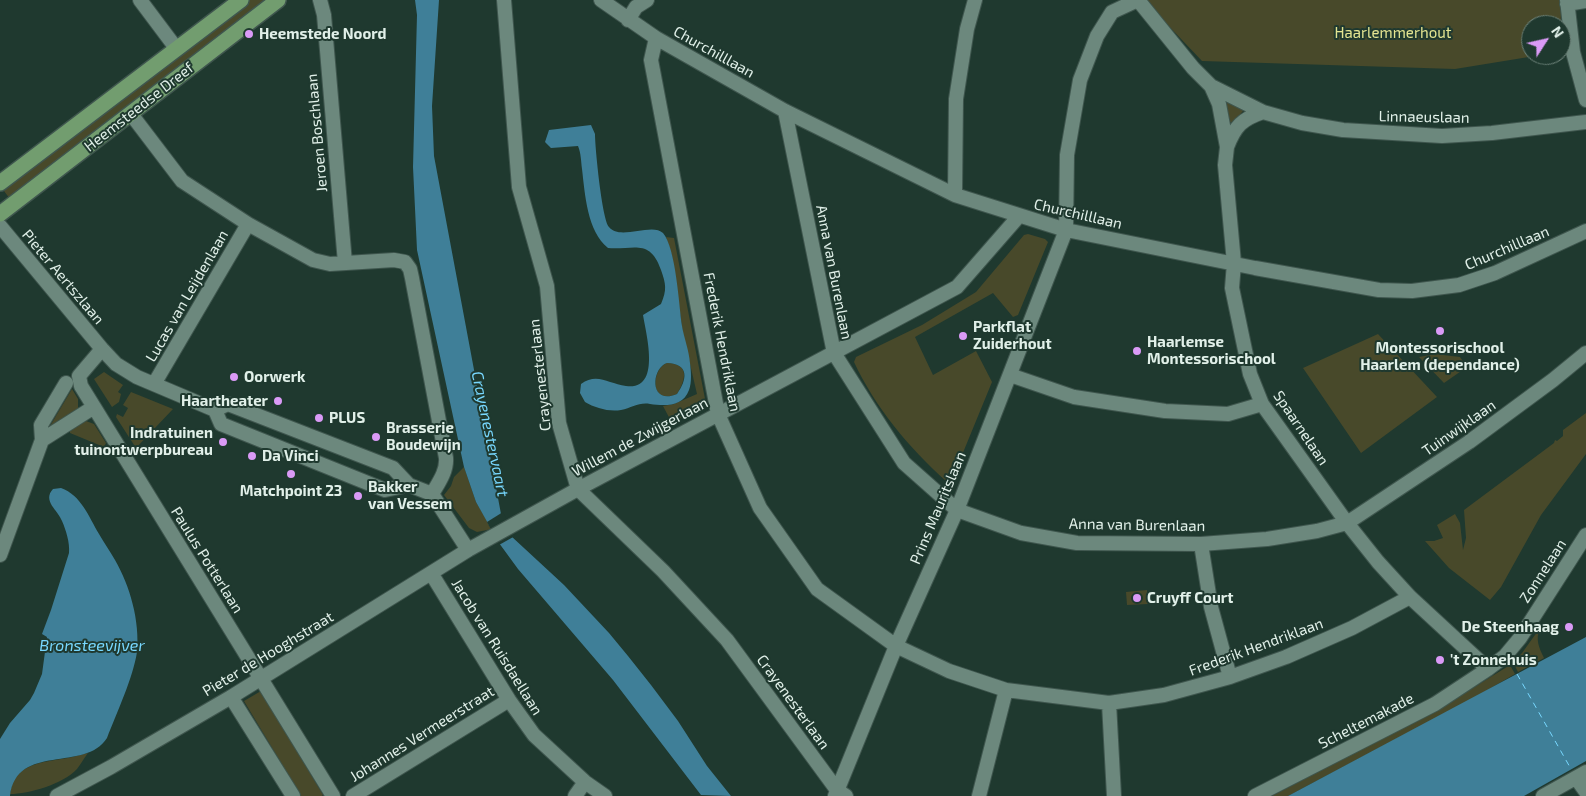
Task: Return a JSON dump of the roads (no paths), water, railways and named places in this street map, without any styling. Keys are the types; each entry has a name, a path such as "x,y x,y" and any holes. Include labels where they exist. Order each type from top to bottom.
{"main road":[{"name":"Heemsteedse Dreef","path":"0,183 240,0"},
{"name":"Heemsteedse Dreef","path":"0,214 278,0"}],"street":[{"path":"140,0 176,48"},
{"name":"Jeroen Boschlaan","path":"320,0 324,15 345,263"},
{"name":"Crayenesterlaan","path":"504,0 518,187 547,286 559,423 578,489 663,571 727,640 839,794"},
{"name":"Churchilllaan","path":"601,0 656,38 785,111 954,195 1066,230 1379,290 1412,291 1459,285 1495,273 1586,231"},
{"path":"628,20 636,7 647,0"},
{"path":"954,195 956,99 967,29 974,0"},
{"path":"1066,230 1066,155 1080,80 1097,36 1112,12 1138,0"},
{"name":"Linnaeuslaan","path":"1138,0 1193,68 1211,86 1263,112 1302,124 1343,130 1442,136 1492,133 1586,122"},
{"path":"1586,1 1567,2 1573,52 1586,100"},
{"name":"Frederik Hendriklaan","path":"656,38 651,60 718,414 760,508 817,589 896,646 949,671 1006,690 1109,703 1164,695 1230,677 1352,628 1410,597"},
{"name":"Spaarnelaan","path":"1211,86 1219,104 1227,147 1225,165 1234,263 1232,288 1250,374 1262,404 1347,523 1378,562 1410,597 1488,669"},
{"name":"Anna van Burenlaan","path":"785,111 834,353 904,463 957,510 1021,533 1077,543 1201,544 1267,539 1317,531 1347,523"},
{"path":"1227,147 1232,134 1240,123 1251,116 1263,112"},
{"path":"132,114 182,181 248,224 313,260 330,264 394,260 405,262 410,269 412,278 446,458 444,473 432,494"},
{"name":"Willem de Zwijgerlaan","path":"494,536 578,489 957,287 1019,216"},
{"name":"Lucas van Leijdenlaan","path":"154,384 248,224"},
{"name":"Pieter Aertszlaan","path":"0,226 116,364 137,378 212,409"},
{"name":"Prins Mauritslaan","path":"839,794 896,646 957,510 1066,230"},
{"name":"Paulus Potterlaan","path":"102,349 80,376 81,386 333,796"},
{"name":"Tuinwijklaan","path":"1347,523 1470,442 1586,353"},
{"path":"1010,375 1074,397 1165,411 1228,414 1262,404"},
{"path":"0,556 42,440 41,425 66,383"},
{"path":"409,484 385,490 221,424 212,409 228,404 393,468 409,484 432,494 468,550"},
{"path":"42,440 94,407"},
{"name":"Zonnelaan","path":"1488,669 1505,656 1520,638 1586,535"},
{"name":"Pieter de Hooghstraat","path":"57,796 111,767 494,536"},
{"path":"1201,544 1211,607 1230,677"},
{"name":"Jacob van Ruisdaellaan","path":"431,573 509,700 534,736 585,782 605,796"},
{"name":"Scheltemakade","path":"1255,796 1435,704 1488,669"},
{"path":"979,796 1006,690"},
{"path":"230,696 293,796"},
{"name":"Johannes Vermeerstraat","path":"353,796 509,700"},
{"path":"1109,703 1114,796"},
{"path":"1543,796 1581,775 1586,792"},
{"path":"574,796 585,782"}],"water":[{"path":"415,0 439,0 432,106 434,156 501,514 511,536 564,585 628,656 678,721 707,766 731,796 701,795 613,680 518,569 499,543 476,502 464,467 417,250 413,167 417,15"},
{"path":"591,125 595,134 601,197 609,227 614,231 621,232 658,230 663,233 667,240 674,264 682,326 691,369 689,390 686,396 678,402 667,405 642,404 621,410 607,410 585,402 580,393 581,384 592,379 626,386 637,385 644,380 648,371 649,360 643,315 661,304 665,283 657,260 652,253 633,247 608,248 601,241 588,212 578,146 551,148 545,142 549,130","holes":["667,363 680,366 683,370 683,383 677,394 661,395 657,391 656,385 658,372"]},
{"name":"Bronsteevijver","path":"61,488 68,491 84,507 120,570 133,604 138,640 137,652 128,684 107,738 97,748 84,754 38,763 25,769 15,779 10,796 0,796 0,739 10,723 30,700 42,674 47,637 42,634 69,553 65,528 49,498 53,489"},
{"path":"1586,637 1586,761 1524,796 1288,796"}],"place":[{"name":"Heemstede Noord","path":"249,34"},
{"name":"Montessorischool Haarlem (dependance)","path":"1440,331"},
{"name":"Parkflat Zuiderhout","path":"963,336"},
{"name":"Haarlemse Montessorischool","path":"1137,351"},
{"name":"Oorwerk","path":"234,377"},
{"name":"Haartheater","path":"278,401"},
{"name":"PLUS","path":"319,418"},
{"name":"Brasserie Boudewijn","path":"376,437"},
{"name":"Indratuinen tuinontwerpbureau","path":"223,442"},
{"name":"Da Vinci","path":"252,456"},
{"name":"Matchpoint 23","path":"291,474"},
{"name":"Bakker van Vessem","path":"358,496"},
{"name":"Cruyff Court","path":"1137,598"},
{"name":"De Steenhaag","path":"1569,627"},
{"name":"'t Zonnehuis","path":"1440,660"}],"park label":[{"name":"Haarlemmerhout","path":"1393,33"}],"water label":[{"name":"Crayenestervaart","path":"490,434"}]}
